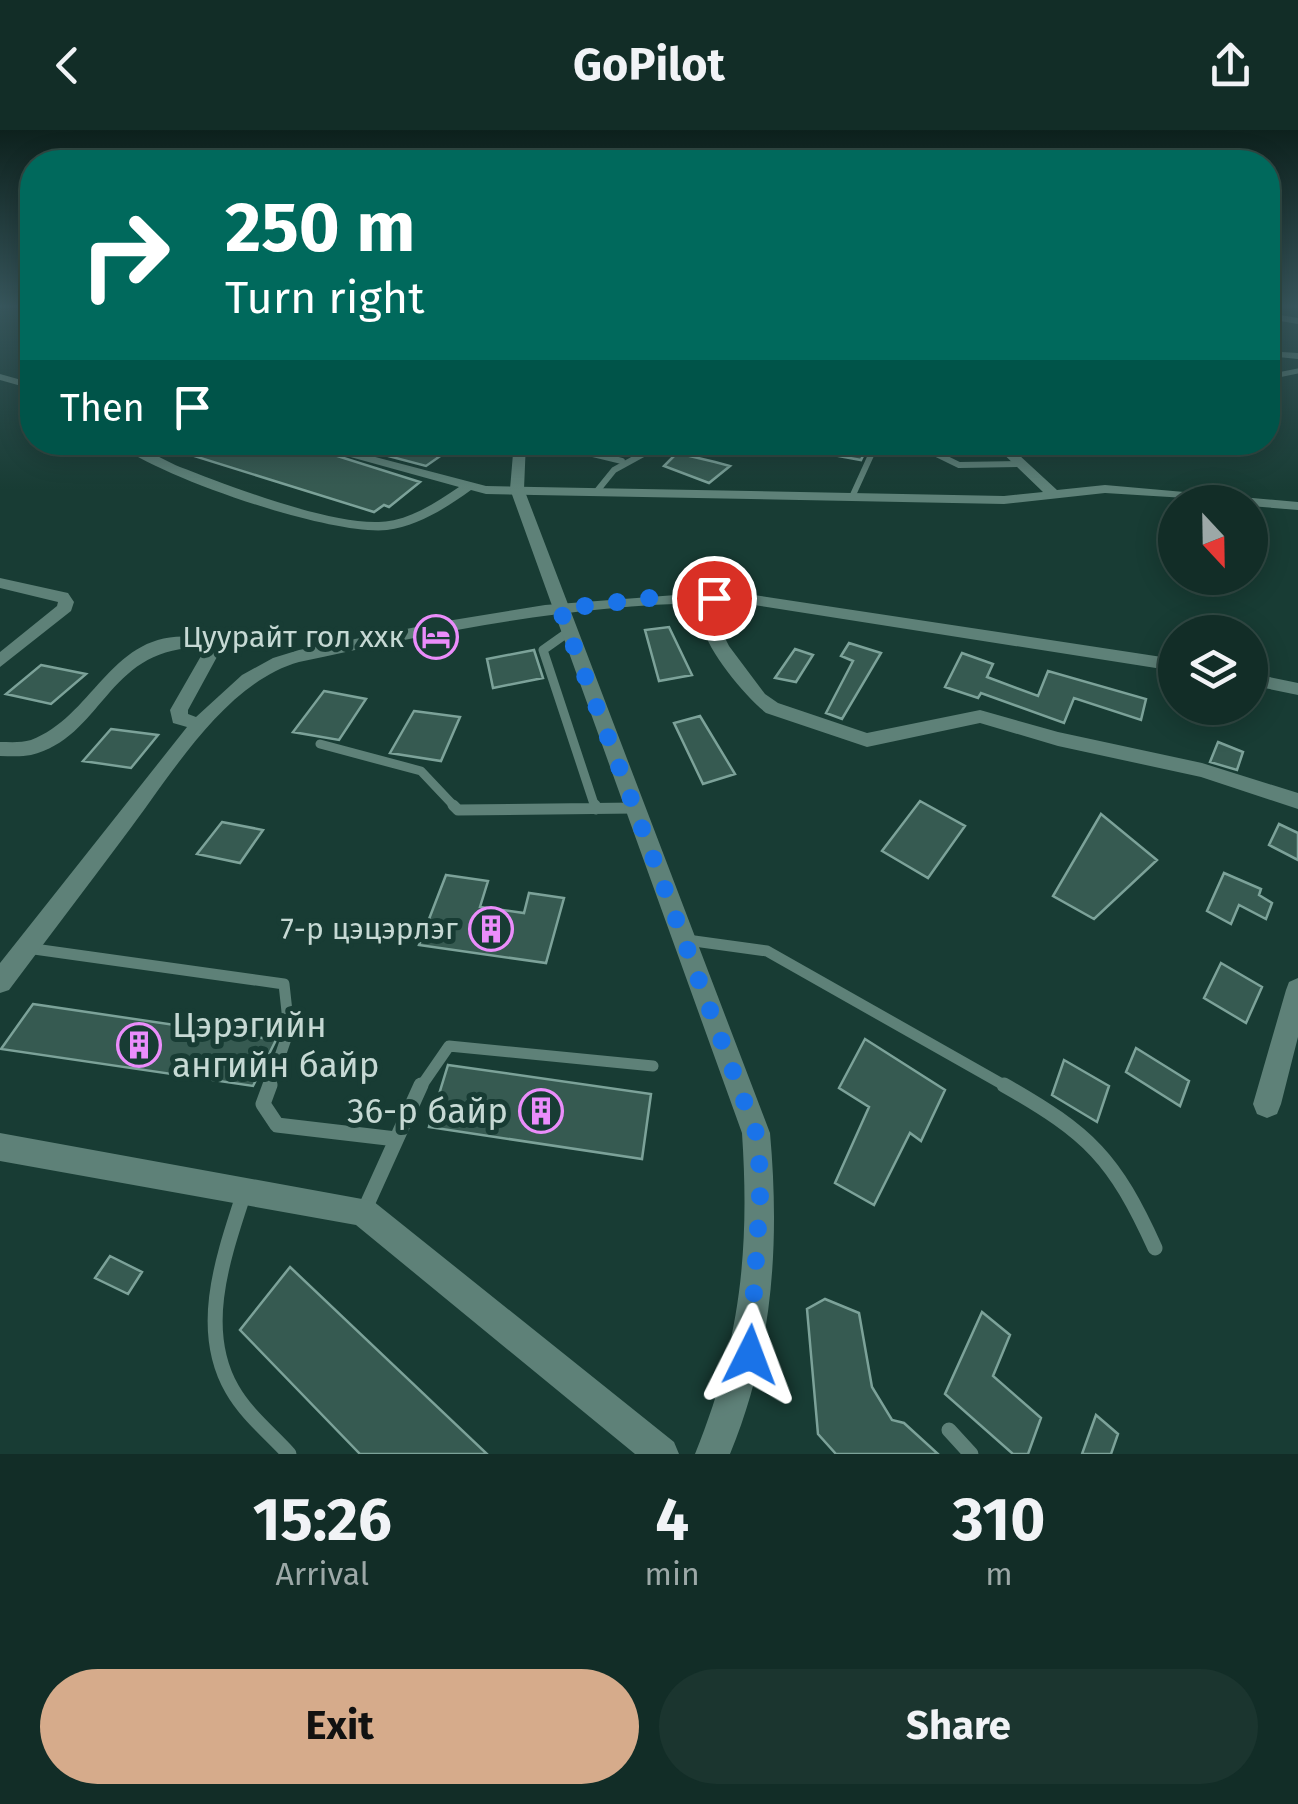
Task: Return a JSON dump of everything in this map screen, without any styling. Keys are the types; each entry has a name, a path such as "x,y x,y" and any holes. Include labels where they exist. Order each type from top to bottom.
{"street":[{"path":"147,455 177,470 358,527 410,521 466,488"},
{"path":"348,455 466,488 1004,500 1105,489 1298,506"},
{"path":"519,455 517,489 563,621 756,1133 761,1180 750,1355 730,1418 712,1454"},
{"path":"1011,455 1054,495"},
{"path":"0,583 62,596 66,602 65,608 0,661"},
{"path":"0,982 202,725 250,681 282,662 382,638 563,621 650,598 714,598 781,604 1158,662"},
{"path":"714,598 711,626 721,648 759,698 772,708 867,740 980,716 1058,739 1202,770 1298,801"},
{"path":"0,749 14,752 44,744 136,653 184,640 200,642 210,655 178,710 179,718 202,725"},
{"path":"1268,683 1298,689"},
{"path":"1267,1104 1298,990"},
{"path":"0,1146 363,1212 662,1454"}],"lane":[{"path":"597,455 622,461"},
{"path":"597,491 610,468 643,455"},
{"path":"852,496 871,455"},
{"path":"940,455 959,464 1020,464"},
{"path":"563,621 543,650 596,808"},
{"path":"320,744 422,771 458,810 635,808"},
{"path":"686,940 767,951 1064,1119 1093,1140 1122,1174 1155,1248"},
{"path":"26,948 284,984 292,1002 288,1039 263,1104 277,1125 396,1139"},
{"path":"363,1212 422,1083 449,1046 653,1066"},
{"path":"245,1189 216,1292 218,1342 231,1388 289,1454"},
{"path":"949,1430 970,1454"}],"building":[{"path":"191,455 334,455 420,482 389,507 384,505 374,512"},
{"path":"384,455 442,455 426,466"},
{"path":"675,455 685,455 730,466 709,483 664,466"},
{"path":"833,455 863,455 861,460"},
{"path":"669,627 692,675 659,681 645,630"},
{"path":"849,643 881,653 842,719 826,713 853,661 841,656"},
{"path":"795,649 813,655 796,682 775,678"},
{"path":"534,650 543,678 493,688 487,659"},
{"path":"962,653 993,664 987,677 1038,696 1048,671 1146,699 1141,720 1074,698 1064,723 981,693 978,698 945,687"},
{"path":"41,665 86,674 51,704 6,694"},
{"path":"324,691 366,699 339,740 293,732"},
{"path":"414,711 460,717 441,761 390,753"},
{"path":"700,716 735,774 703,784 674,723"},
{"path":"111,729 158,735 131,768 83,761"},
{"path":"1218,742 1243,752 1237,770 1210,762"},
{"path":"920,801 965,826 928,878 882,851"},
{"path":"1101,814 1157,860 1094,919 1053,896"},
{"path":"222,822 263,830 240,863 197,854"},
{"path":"1279,824 1298,833 1298,860 1269,845"},
{"path":"1224,873 1261,889 1259,895 1272,903 1266,919 1239,905 1231,924 1207,911"},
{"name":"7-р цэцэрлэг","path":"446,875 488,881 480,907 524,913 529,893 564,898 546,963 419,945"},
{"path":"1221,963 1262,987 1246,1023 1204,998"},
{"name":"Цэрэгийн ангийн байр","path":"33,1004 276,1040 253,1086 1,1049"},
{"path":"865,1039 945,1090 921,1141 910,1133 874,1205 835,1183 869,1107 839,1088"},
{"path":"1136,1048 1189,1081 1180,1106 1126,1072"},
{"path":"1064,1060 1109,1086 1097,1122 1052,1095"},
{"name":"36-р байр","path":"448,1065 651,1094 642,1159 429,1127"},
{"path":"110,1256 142,1272 128,1294 95,1278"},
{"path":"290,1267 487,1454 360,1454 240,1330"},
{"path":"825,1299 859,1313 872,1387 892,1420 904,1423 938,1454 836,1454 818,1434 807,1309"},
{"path":"982,1312 1010,1335 993,1376 1041,1418 1028,1454 1013,1454 945,1394"},
{"path":"1096,1415 1118,1434 1111,1454 1082,1454"}],"place":[{"name":"Цуурайт гол ххк","path":"436,637"},
{"name":"7-р цэцэрлэг","path":"491,929"},
{"name":"Цэрэгийн ангийн байр","path":"139,1045"},
{"name":"36-р байр","path":"541,1111"}],"route":[{"path":"714,598 650,598 560,609 756,1133 761,1180 750,1355"}]}
